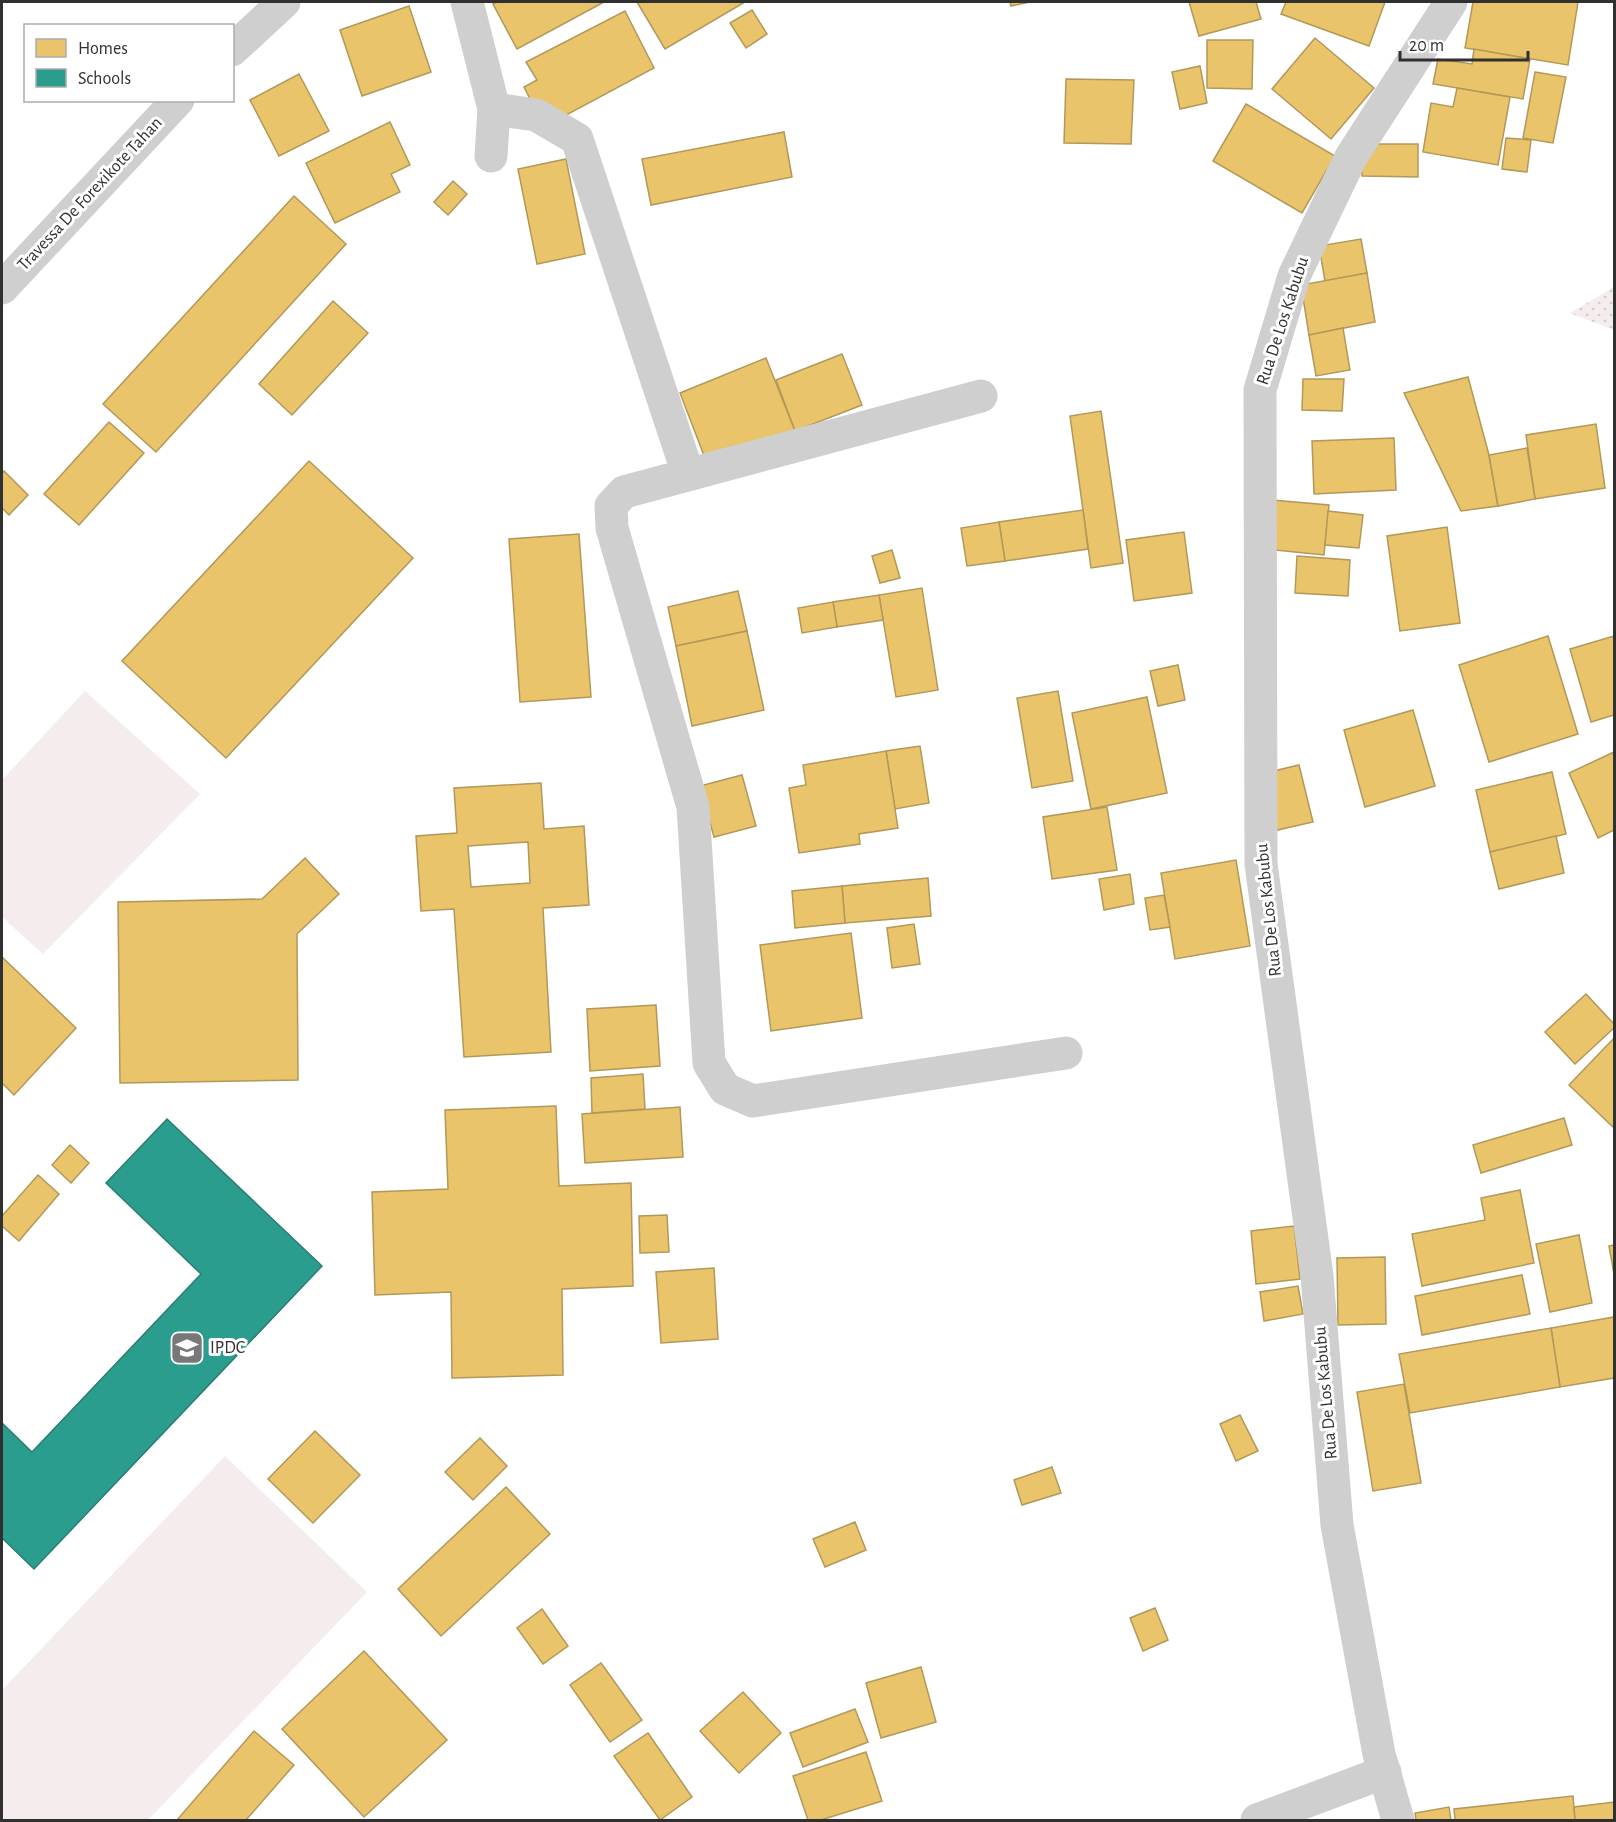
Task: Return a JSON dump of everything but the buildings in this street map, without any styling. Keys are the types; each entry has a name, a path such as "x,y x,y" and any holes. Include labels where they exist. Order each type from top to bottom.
{"street":[{"path":"234,48 284,2"},
{"path":"466,2 494,109 491,156"},
{"name":"Rua De Los Kabubu","path":"1398,1821 1379,1754 1337,1526 1317,1276 1261,864 1260,390 1294,276 1351,157 1451,2"},
{"name":"Travessa De Forexikote Tahan","path":"2,288 176,102"},
{"path":"494,109 536,115 577,139 688,474"},
{"path":"981,396 624,492 611,506 612,528 693,807 709,1063 726,1089 753,1101 1066,1053"},
{"path":"1257,1821 1385,1772"}],"shaded area":[{"path":"1614,287 1614,330 1570,313"},
{"path":"85,691 200,794 43,954 2,917 2,780"},
{"path":"225,1456 367,1592 148,1820 2,1820 2,1690"}],"place":[{"name":"IPDC","path":"187,1348"}]}
